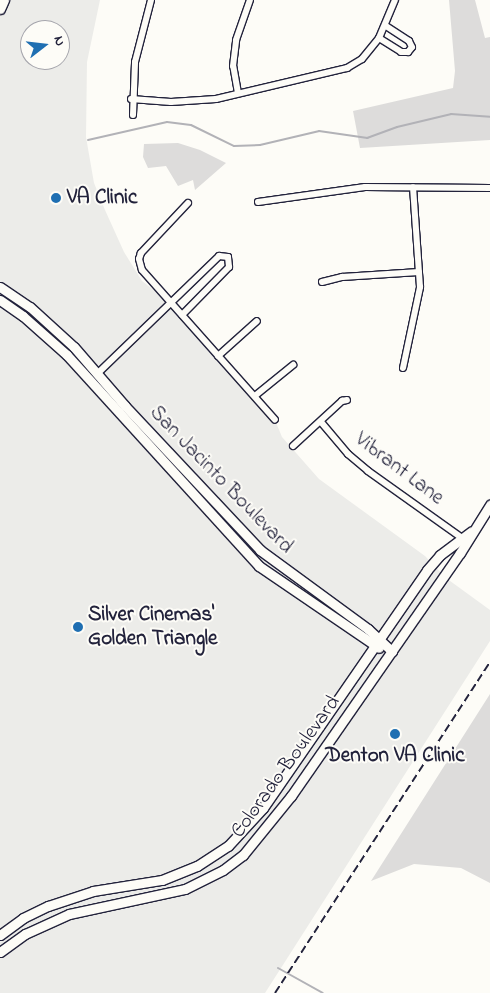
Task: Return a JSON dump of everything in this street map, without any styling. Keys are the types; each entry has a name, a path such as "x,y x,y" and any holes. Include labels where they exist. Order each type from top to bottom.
{"main road":[{"path":"0,9 4,0"},
{"name":"San Jacinto Boulevard","path":"0,287 30,307 68,341 197,483 266,555 316,593 381,638 392,651"},
{"name":"San Jacinto Boulevard","path":"0,300 23,316 67,355 94,387 259,566 376,647 392,651"},
{"path":"23,316 30,307"},
{"path":"97,374 94,387 106,384"},
{"path":"189,491 197,483"},
{"name":"Colorado Boulevard","path":"0,952 42,925 95,907 162,896 211,877 243,855 291,796 392,651 490,505"},
{"name":"Colorado Boulevard","path":"0,935 40,910 93,891 159,880 197,866 238,837 376,647 427,570 473,530"},
{"path":"305,599 316,593"},
{"path":"314,605 316,593"},
{"path":"159,880 162,896"},
{"path":"42,925 51,909 93,891"}],"street":[{"path":"133,115 131,99 139,38 152,0"},
{"path":"238,94 234,57 250,0"},
{"path":"131,99 197,101 238,94 347,68 362,59 379,38 396,0"},
{"path":"379,38 401,52 408,52 412,47 409,41 386,26"},
{"path":"258,202 334,190 413,187 490,188"},
{"path":"403,368 418,305 419,272 413,187"},
{"path":"188,203 139,259 142,270 218,356 256,395 275,420"},
{"path":"97,374 172,304 219,256 228,257 229,267 182,315"},
{"path":"322,282 342,277 419,272"},
{"path":"218,356 257,321"},
{"path":"256,395 292,365"},
{"path":"293,446 342,401 347,400"},
{"name":"Vibrant Lane","path":"320,422 368,471 462,538"}],"shaded area":[{"path":"8,0 100,0 87,62 86,137 94,183 124,252 142,281 172,304 275,420 282,437 319,479 425,556 446,578 490,610 490,641 265,993 0,993 0,16"},
{"path":"449,0 475,0 485,38 490,37 490,140 360,148 353,111 453,88 455,71"},
{"path":"178,143 200,150 226,163 195,190 193,180 178,186 166,166 148,168 143,157 144,144"},
{"path":"490,694 490,883 461,868 414,864 371,881"}],"waterway":[{"path":"88,140 167,122 191,125 234,146 260,145 319,131 367,138 397,127 451,114 490,117"},
{"path":"278,968 323,993"}],"railway":[{"path":"275,993 490,662"}],"place":[{"name":"VA Clinic","path":"56,198"},
{"name":"Silver Cinemas' Golden Triangle","path":"78,627"},
{"name":"Denton VA Clinic","path":"395,734"}]}
